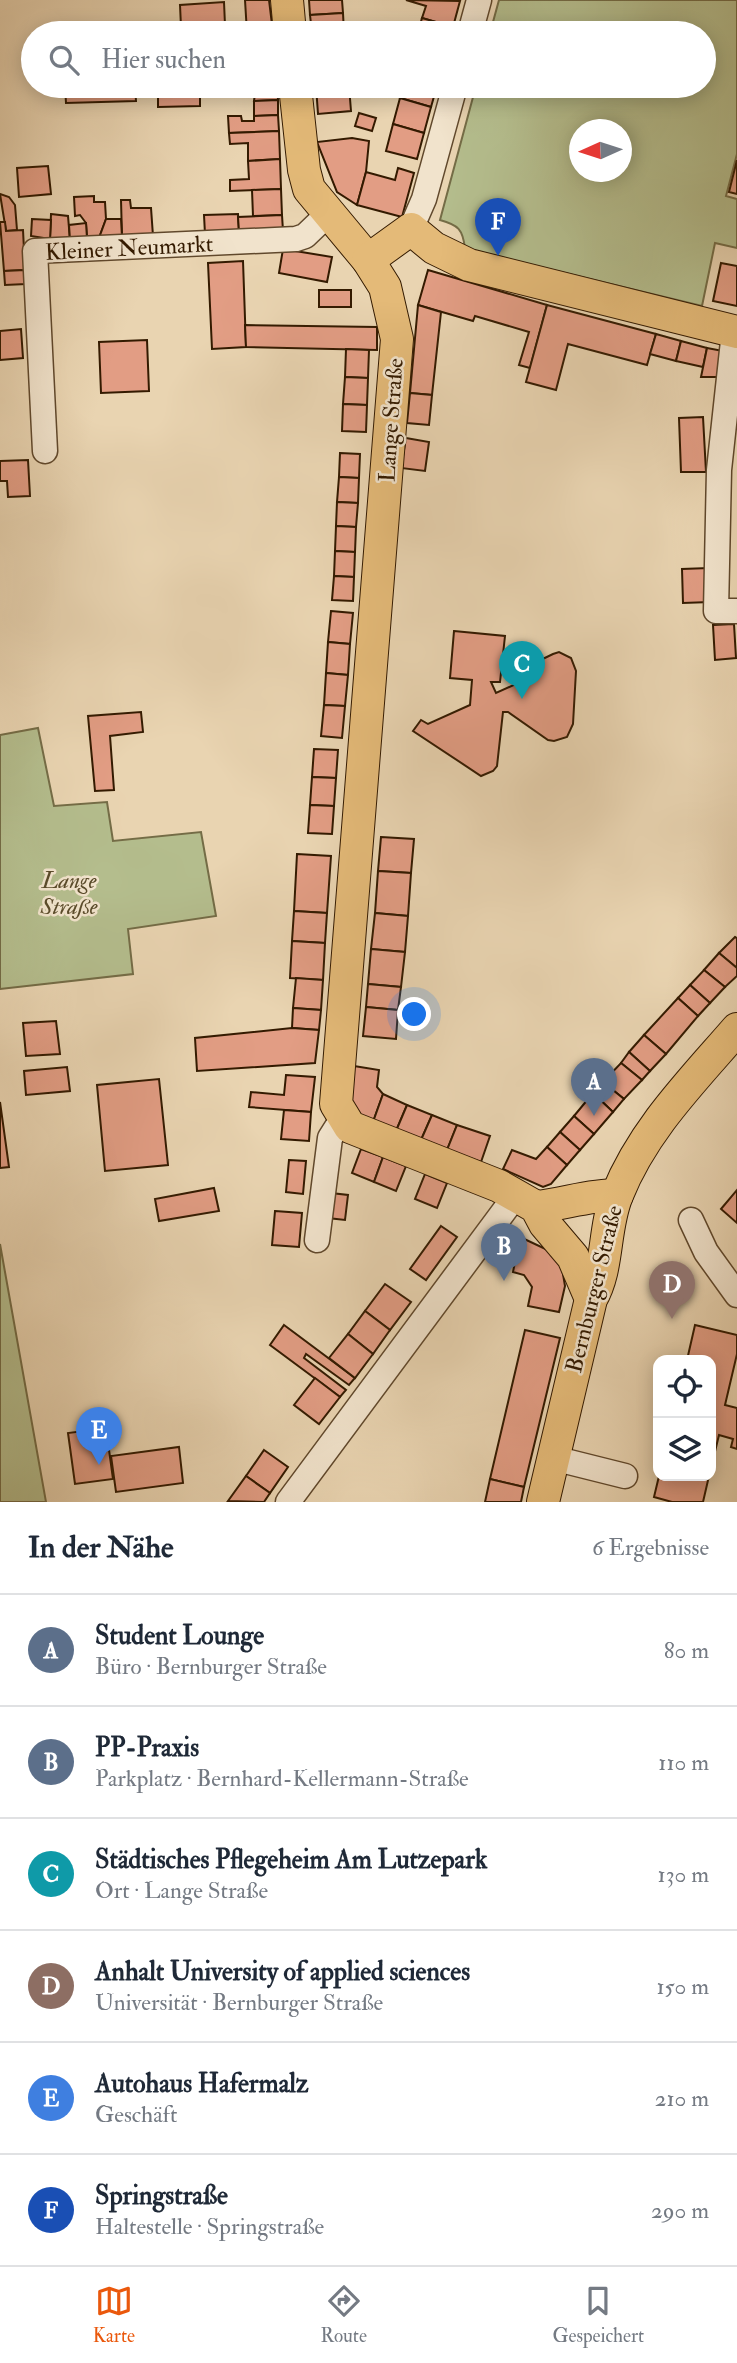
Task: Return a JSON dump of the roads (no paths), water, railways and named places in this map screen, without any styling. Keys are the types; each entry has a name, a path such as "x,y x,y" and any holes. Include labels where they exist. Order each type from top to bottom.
{"main road":[{"path":"287,0 289,21"},
{"name":"Lange Straße","path":"296,98 306,180 313,196 371,264 391,302 397,339 351,946 335,1097 342,1119"},
{"path":"371,264 411,229 434,248 469,265 736,332"},
{"name":"Bernburger Straße","path":"543,1502 591,1299 600,1283 610,1213 617,1195 651,1131 737,1030"},
{"path":"342,1119 361,1133 526,1201 562,1204 595,1195 617,1195"},
{"path":"526,1201 573,1257 591,1299"}],"street":[{"path":"473,21 479,0"},
{"path":"411,229 424,199 453,98"},
{"name":"Kleiner Neumarkt","path":"45,452 35,251 296,239 305,236 328,214"},
{"path":"727,611 719,470 723,408 736,332"},
{"path":"317,1240 330,1138 342,1119"},
{"path":"288,1502 526,1201"},
{"path":"691,1220 706,1251 737,1295"},
{"path":"553,1458 625,1476"}],"place":[{"name":"Springstraße","path":"498,256"},
{"name":"Städtisches Pflegeheim Am Lutzepark","path":"522,699"},
{"name":"Student Lounge","path":"594,1116"},
{"name":"PP-Praxis","path":"504,1281"},
{"name":"Anhalt University of applied sciences","path":"672,1319"},
{"name":"Autohaus Hafermalz","path":"99,1465"}]}
